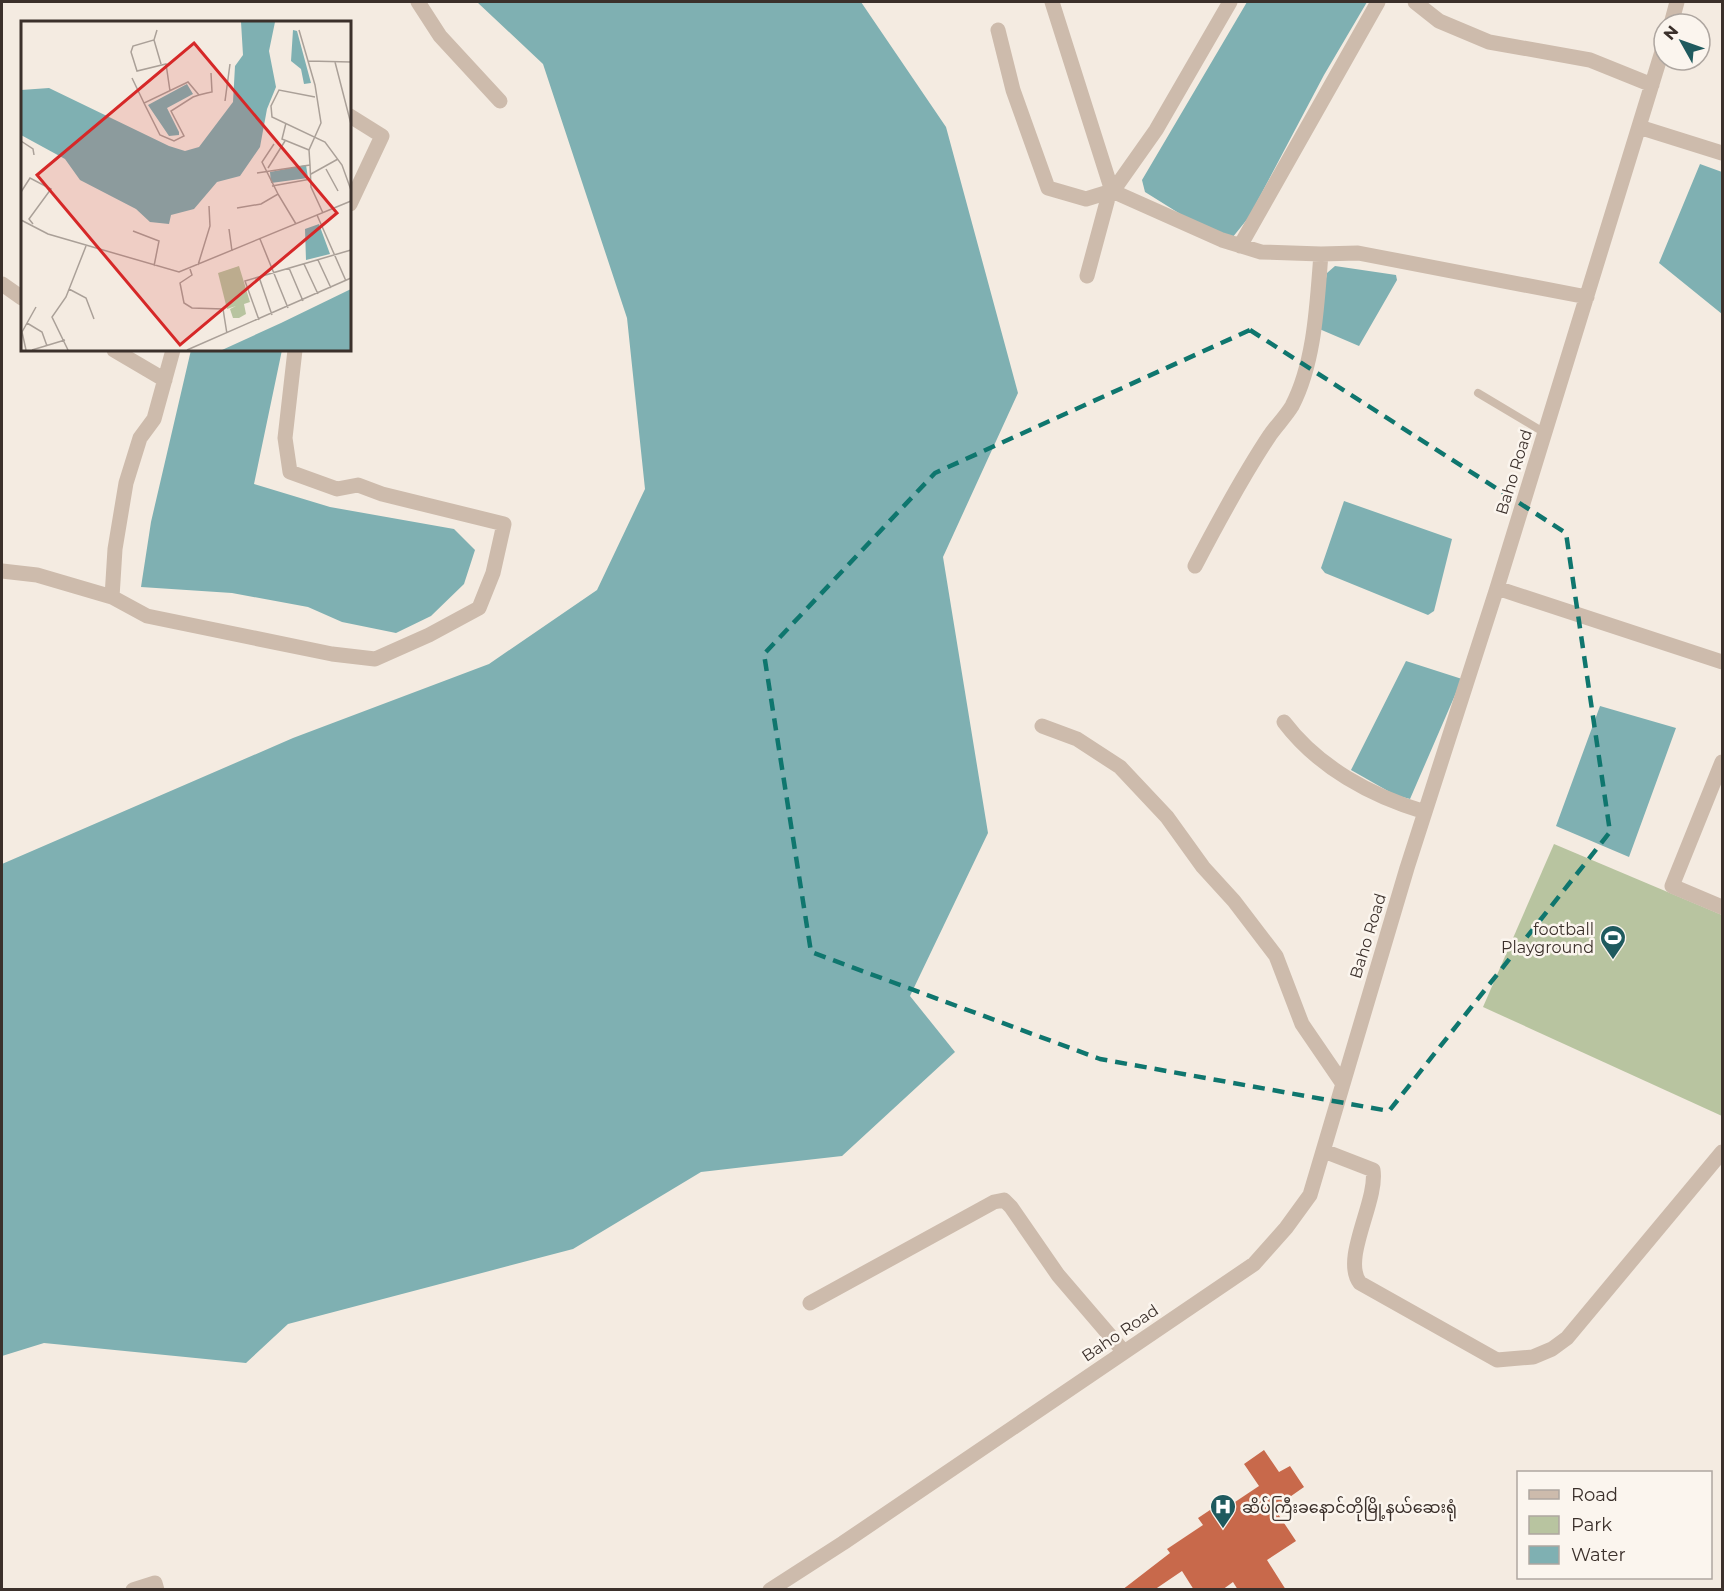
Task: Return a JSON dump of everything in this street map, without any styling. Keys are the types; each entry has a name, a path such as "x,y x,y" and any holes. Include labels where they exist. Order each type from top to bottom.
{"street":[{"path":"418,2 440,36 500,101"},
{"path":"1052,2 1112,192"},
{"path":"1087,276 1112,192 1155,130 1230,2"},
{"path":"1240,246 1378,2"},
{"path":"1415,2 1439,21 1489,42 1590,60 1652,85"},
{"path":"998,30 1013,90 1048,188 1086,199 1112,192 1222,240 1261,252 1358,253 1587,297"},
{"name":"Baho Road","path":"770,1590 1254,1264 1286,1228 1310,1195 1425,812 1497,588 1656,72"},
{"path":"351,117 382,136 351,202"},
{"path":"1639,128 1722,153"},
{"path":"1195,566 1243,481 1292,406 1306,366 1316,309 1321,254"},
{"path":"2,284 21,297"},
{"path":"116,351 165,380"},
{"path":"112,597 115,549 126,483 140,438 154,419 173,351"},
{"path":"2,571 37,575 112,597 147,616 332,654 375,659 429,636 479,608 493,573 504,524 382,494 358,485 337,489 290,472 285,438 295,351"},
{"path":"1497,588 1722,662"},
{"path":"1284,722 1302,746 1345,776 1393,801 1425,812"},
{"path":"1042,726 1077,739 1120,767 1167,817 1203,867 1234,901 1276,957 1302,1024 1343,1084"},
{"path":"1722,762 1719,781 1671,886 1722,907"},
{"path":"1324,1150 1373,1170 1369,1206 1356,1250 1356,1278 1367,1288 1497,1360 1533,1357 1552,1349 1567,1338 1722,1152"},
{"path":"810,1303 994,1202 1004,1200 1058,1275 1124,1352"},
{"path":"133,1590 155,1583 158,1590"}],"lane":[{"path":"1478,393 1545,433"}],"highlighted area":[{"path":"1250,330 1566,533 1610,832 1389,1111 1100,1059 811,952 764,654 935,473"}],"green space":[{"name":"football Playground","path":"1554,844 1722,915 1722,1116 1483,1007"}],"water":[{"path":"477,2 861,2 946,127 1018,393 943,557 988,833 910,996 955,1052 842,1156 701,1172 573,1249 288,1324 246,1363 44,1343 2,1356 2,864 293,738 489,664 597,590 645,489 627,318 543,64"},
{"path":"1247,2 1367,2 1324,75 1249,217 1232,238 1222,240 1145,192 1142,180"},
{"path":"1700,164 1722,172 1722,314 1659,263"},
{"path":"1335,266 1396,275 1397,280 1359,346 1317,328 1327,273"},
{"path":"191,351 282,351 254,484 330,507 454,529 475,550 464,584 431,616 396,633 342,622 308,607 232,593 141,587 151,522"},
{"path":"1344,501 1452,539 1434,611 1428,615 1325,573 1321,568"},
{"path":"1406,661 1462,679 1410,799 1395,795 1351,770"},
{"path":"1600,706 1676,728 1629,857 1556,826"}],"building":[{"path":"1264,1450 1279,1472 1290,1466 1304,1487 1274,1508 1296,1541 1267,1560 1286,1590 1238,1590 1233,1582 1222,1590 1194,1590 1182,1571 1154,1590 1122,1590 1170,1553 1167,1549 1203,1525 1198,1518 1219,1504 1223,1510 1259,1486 1244,1464"}],"place":[{"name":"football Playground","path":"1613,961"},
{"name":"ဆိပ်ကြီးခနောင်တိုမြို့နယ်ဆေးရုံ","path":"1223,1530"}]}
